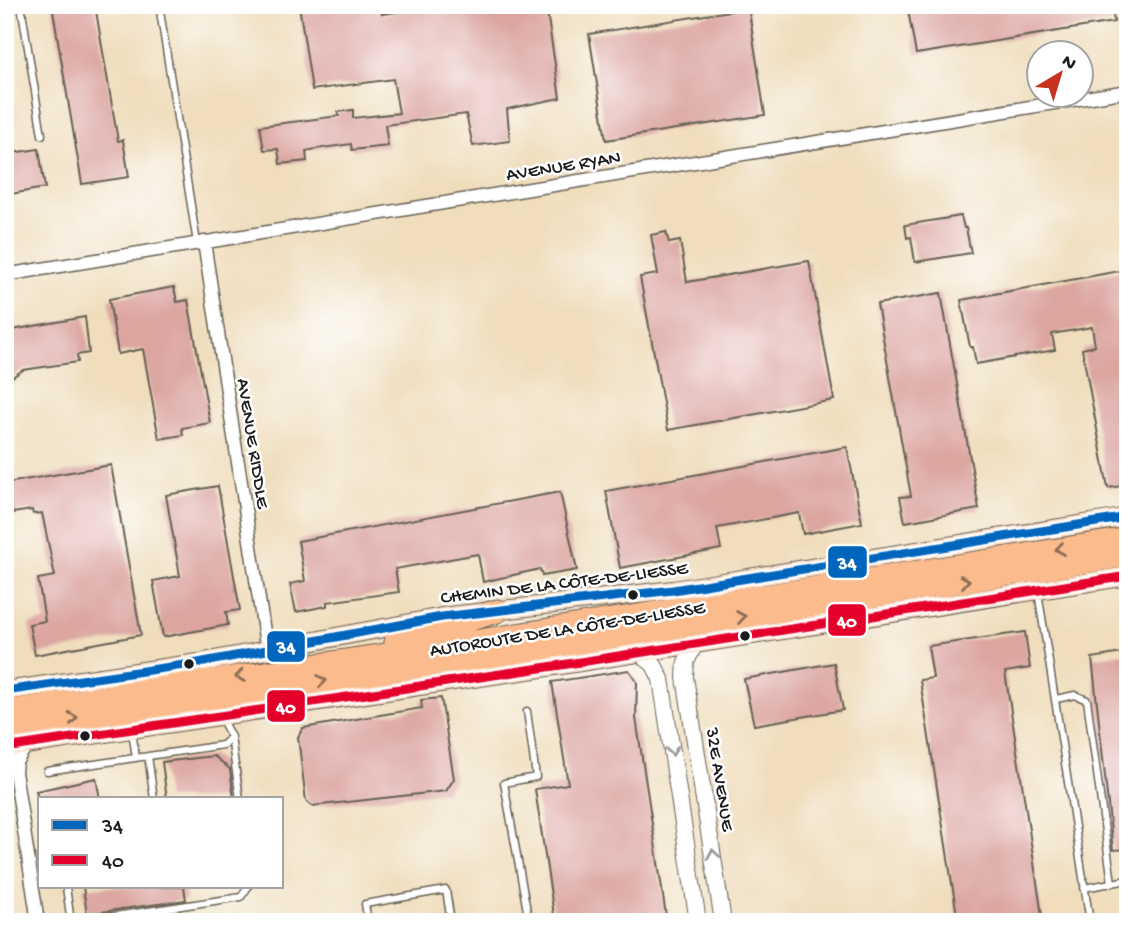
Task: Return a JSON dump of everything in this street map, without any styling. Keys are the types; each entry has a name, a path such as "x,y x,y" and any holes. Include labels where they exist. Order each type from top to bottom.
{"highway":[{"name":"AUTOROUTE DE LA CÔTE-DE-LIESSE","path":"5,712 1128,539"},
{"name":"AUTOROUTE DE LA CÔTE-DE-LIESSE","path":"5,728 528,650 1128,555"},
{"path":"325,664 496,611"}],"main road":[{"name":"CHEMIN DE LA CÔTE-DE-LIESSE","path":"5,691 267,650 408,622 673,590 1128,517"},
{"path":"6,748 1128,576"}],"street":[{"name":"AVENUE RYAN","path":"5,275 1128,91"},
{"name":"AVENUE RIDDLE","path":"200,243 267,650"},
{"name":"32E AVENUE","path":"695,644 686,662 685,677 723,922"},
{"path":"639,652 654,665 660,678 698,922"},
{"path":"27,745 16,762 15,772 32,861 38,922"},
{"path":"5,902 9,922"}],"lane":[{"path":"21,5 42,135"},
{"path":"159,5 200,243"},
{"path":"1038,590 1090,922"},
{"path":"1056,699 1075,695 1087,700 1112,883"},
{"path":"527,711 536,777 505,783 529,922"},
{"path":"220,716 231,737 240,797"},
{"path":"131,730 136,758"},
{"path":"47,771 223,745 231,737"},
{"path":"148,756 154,797"},
{"path":"1084,888 1128,880"},
{"path":"66,888 73,922 241,897 247,888"},
{"path":"368,922 365,904 446,890 451,922"}],"building":[{"path":"52,5 95,5 118,141 123,140 129,177 82,184"},
{"path":"299,5 381,5 382,14 443,5 546,5 560,98 507,109 510,141 473,146 466,114 385,125 388,146 352,150 351,144 322,148 306,151 307,161 280,164 278,149 264,150 260,126 339,116 338,112 353,110 353,118 399,113 393,79 312,90"},
{"path":"729,5 748,5 765,115 606,140 589,34 730,11"},
{"path":"907,5 1112,5 1114,22 916,54"},
{"path":"39,149 45,188 5,195 5,154"},
{"path":"961,216 971,253 915,262 911,237 907,238 905,225"},
{"path":"666,232 669,243 680,241 687,282 809,261 834,400 668,430 640,277 658,274 651,235"},
{"path":"1125,270 1128,285 1128,485 1108,488 1082,349 1095,346 1092,327 1052,334 1055,350 976,364 961,300"},
{"path":"174,287 177,302 188,300 210,423 182,428 183,435 159,439 143,349 118,354 109,299"},
{"path":"941,293 979,509 905,522 900,497 911,496 877,304"},
{"path":"85,317 89,353 77,355 78,362 23,370 5,382 5,334 12,330"},
{"path":"847,447 862,523 803,534 799,513 717,528 721,549 620,568 606,491"},
{"path":"111,465 141,635 35,655 29,624 45,621 38,579 55,576 42,513 33,514 32,510 12,513 7,483"},
{"path":"218,486 240,610 226,612 228,625 163,637 153,581 180,576 166,495"},
{"path":"560,492 577,570 542,576 540,569 483,582 478,554 395,569 399,592 327,602 327,606 296,612 290,584 305,581 298,541"},
{"path":"1025,632 1030,668 1005,672 1043,922 958,922 920,680 933,678 928,646"},
{"path":"1128,652 1128,849 1113,850 1092,658"},
{"path":"834,663 843,710 754,725 744,679"},
{"path":"629,670 637,682 636,718 667,922 555,922 535,789 568,784 552,682"},
{"path":"441,698 454,779 446,791 312,806 306,801 298,737 303,728 422,708 421,700"},
{"path":"214,756 230,769 234,797 167,797 162,762"},
{"path":"96,778 100,797 38,799 36,791"},
{"path":"83,888 184,888 186,900 87,914"}],"transit line":[{"name":"34","path":"5,691 198,663 442,617 673,590 1128,517"},
{"name":"40","path":"5,748 561,665 1128,576"}]}
